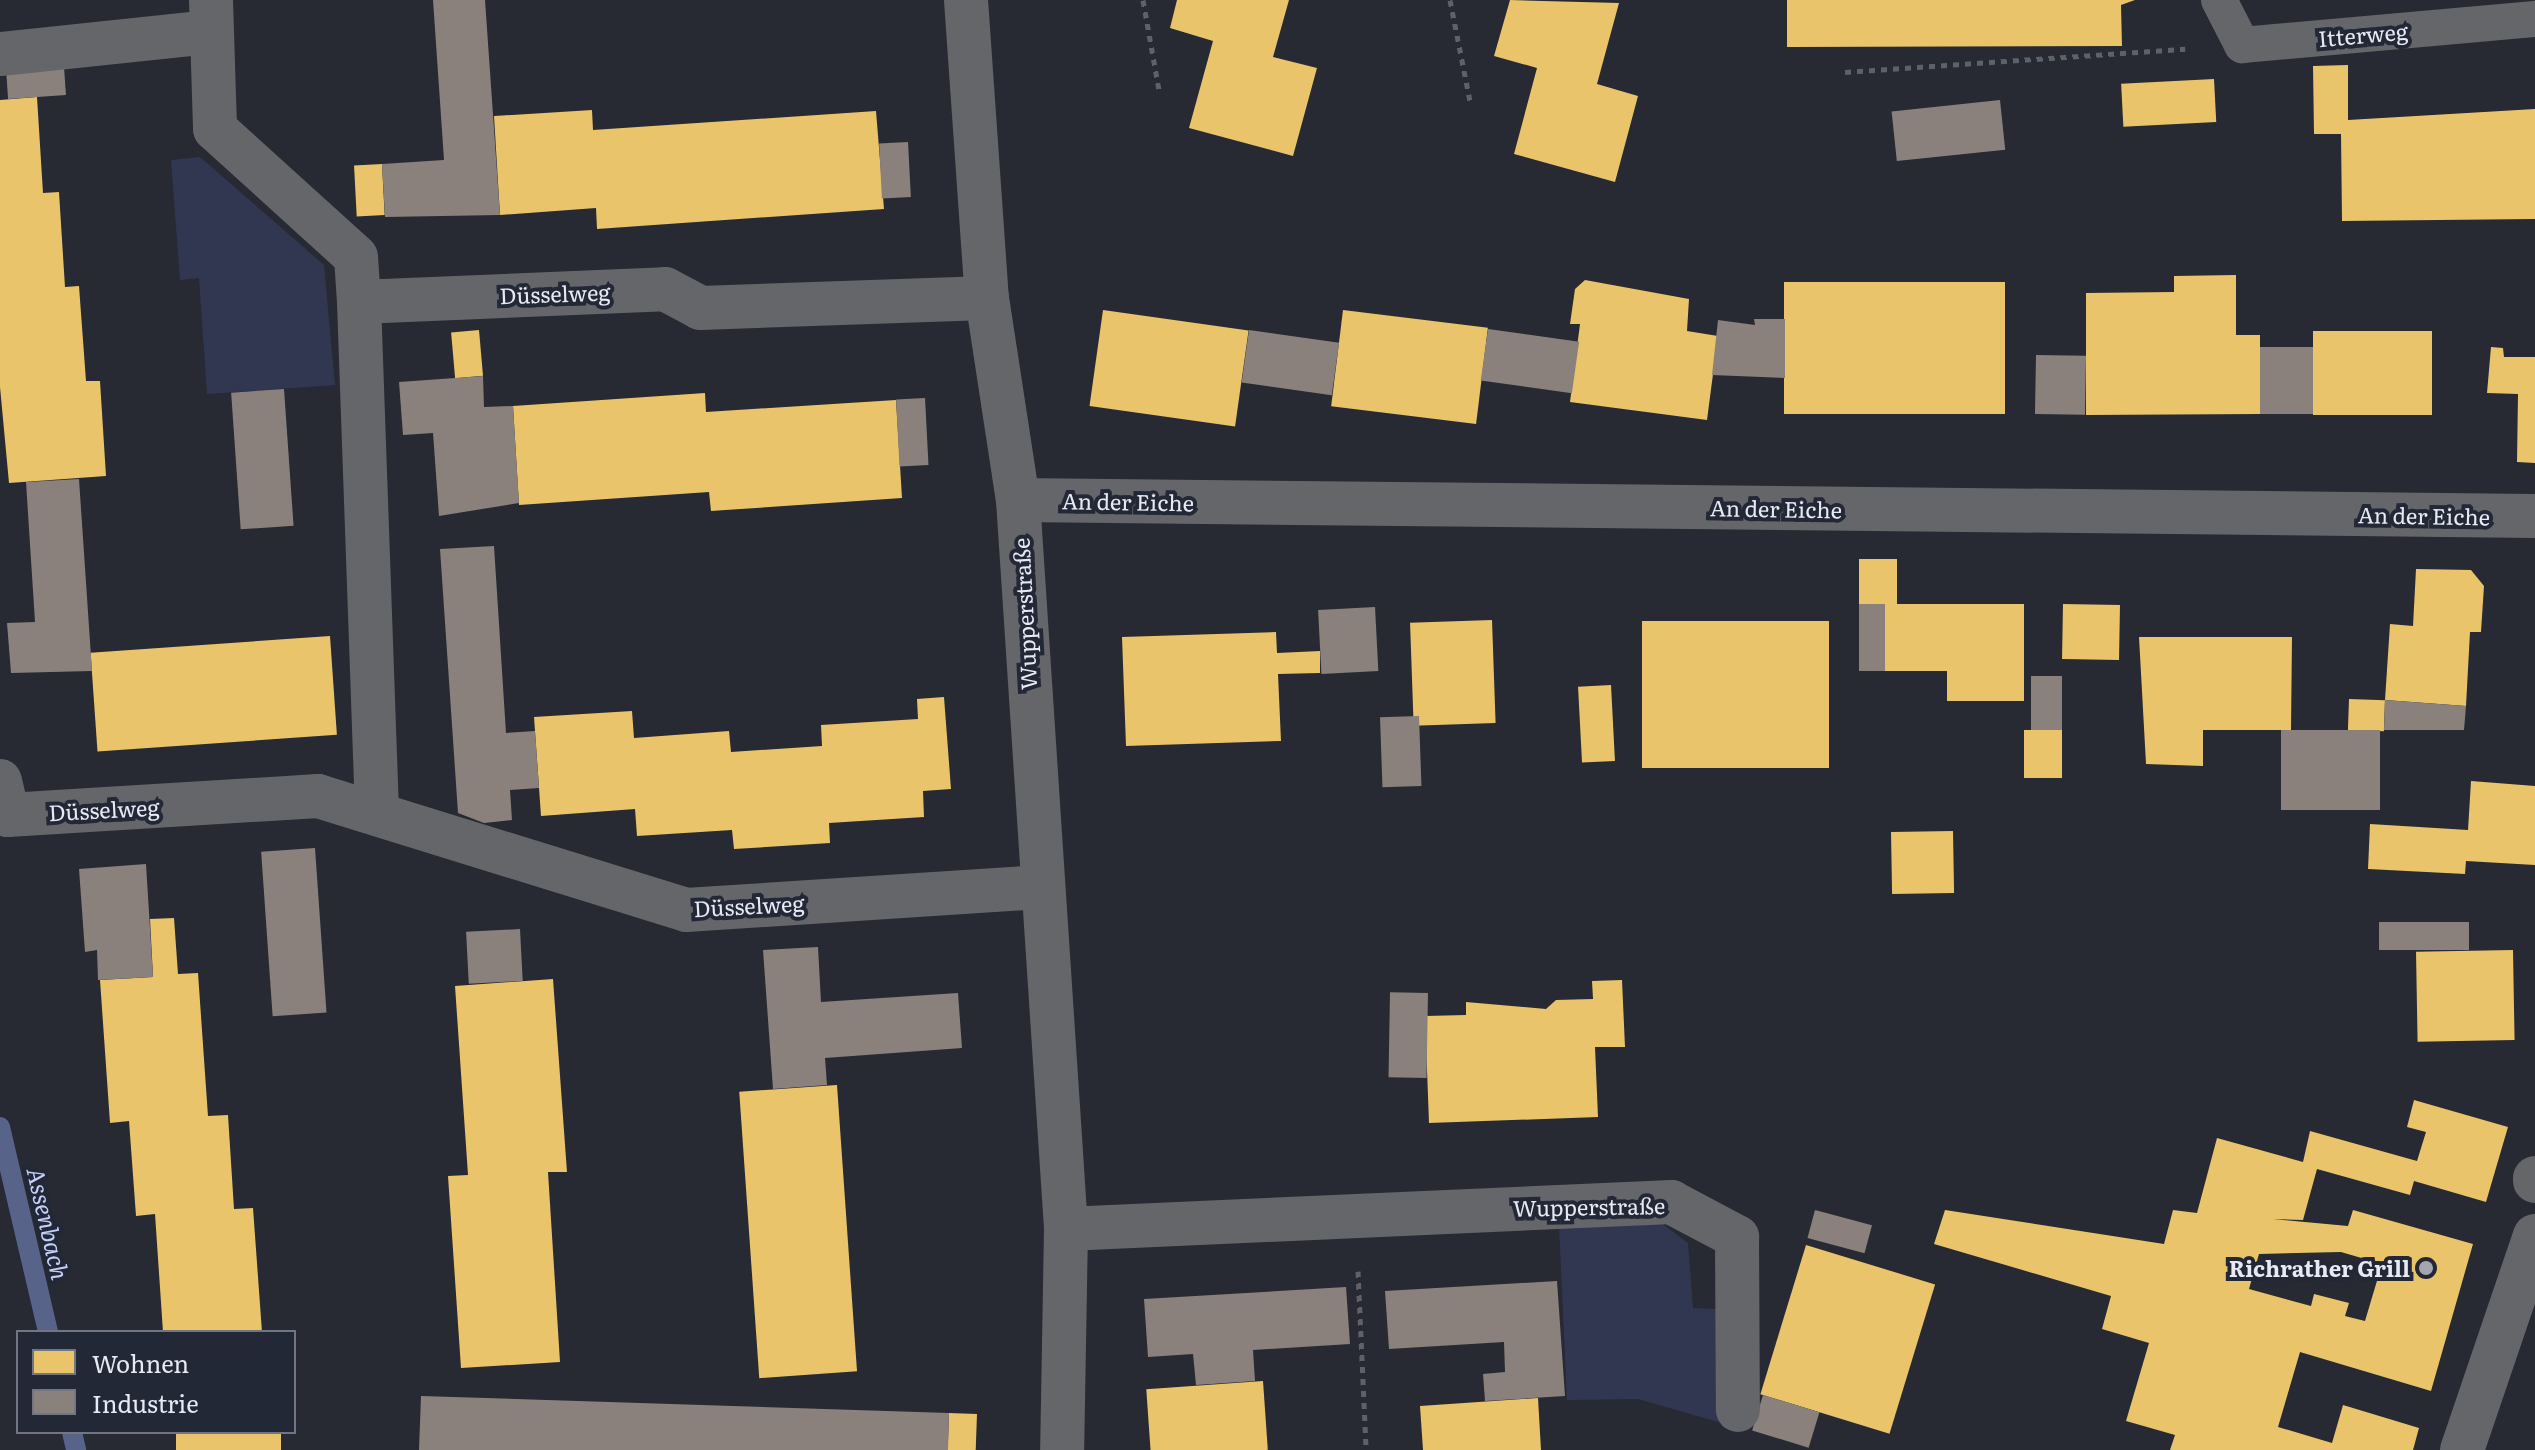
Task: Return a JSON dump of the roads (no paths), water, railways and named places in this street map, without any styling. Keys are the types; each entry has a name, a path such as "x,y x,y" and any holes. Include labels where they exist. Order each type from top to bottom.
{"street":[{"name":"Wupperstraße","path":"966,0 987,298 1018,500 1040,887 1066,1229 1062,1450"},
{"path":"0,54 211,16 215,129 356,257 377,812"},
{"name":"Düsselweg","path":"359,302 665,289 700,308 987,298"},
{"name":"An der Eiche","path":"1018,500 2535,516"},
{"name":"Düsselweg","path":"0,781 8,815 318,796 686,910 1040,887"},
{"name":"Wupperstraße","path":"1066,1229 1355,1212 1671,1202 1737,1237 1738,1410"},
{"path":"2462,1450 2535,1236"}],"lane":[{"name":"Itterweg","path":"2219,0 2242,45 2535,19"}],"waterway":[{"name":"Assenbach","path":"0,1127 48,1330"},
{"name":"Assenbach","path":"72,1434 76,1450"}],"place":[{"name":"Richrather Grill","path":"2426,1268"}]}
